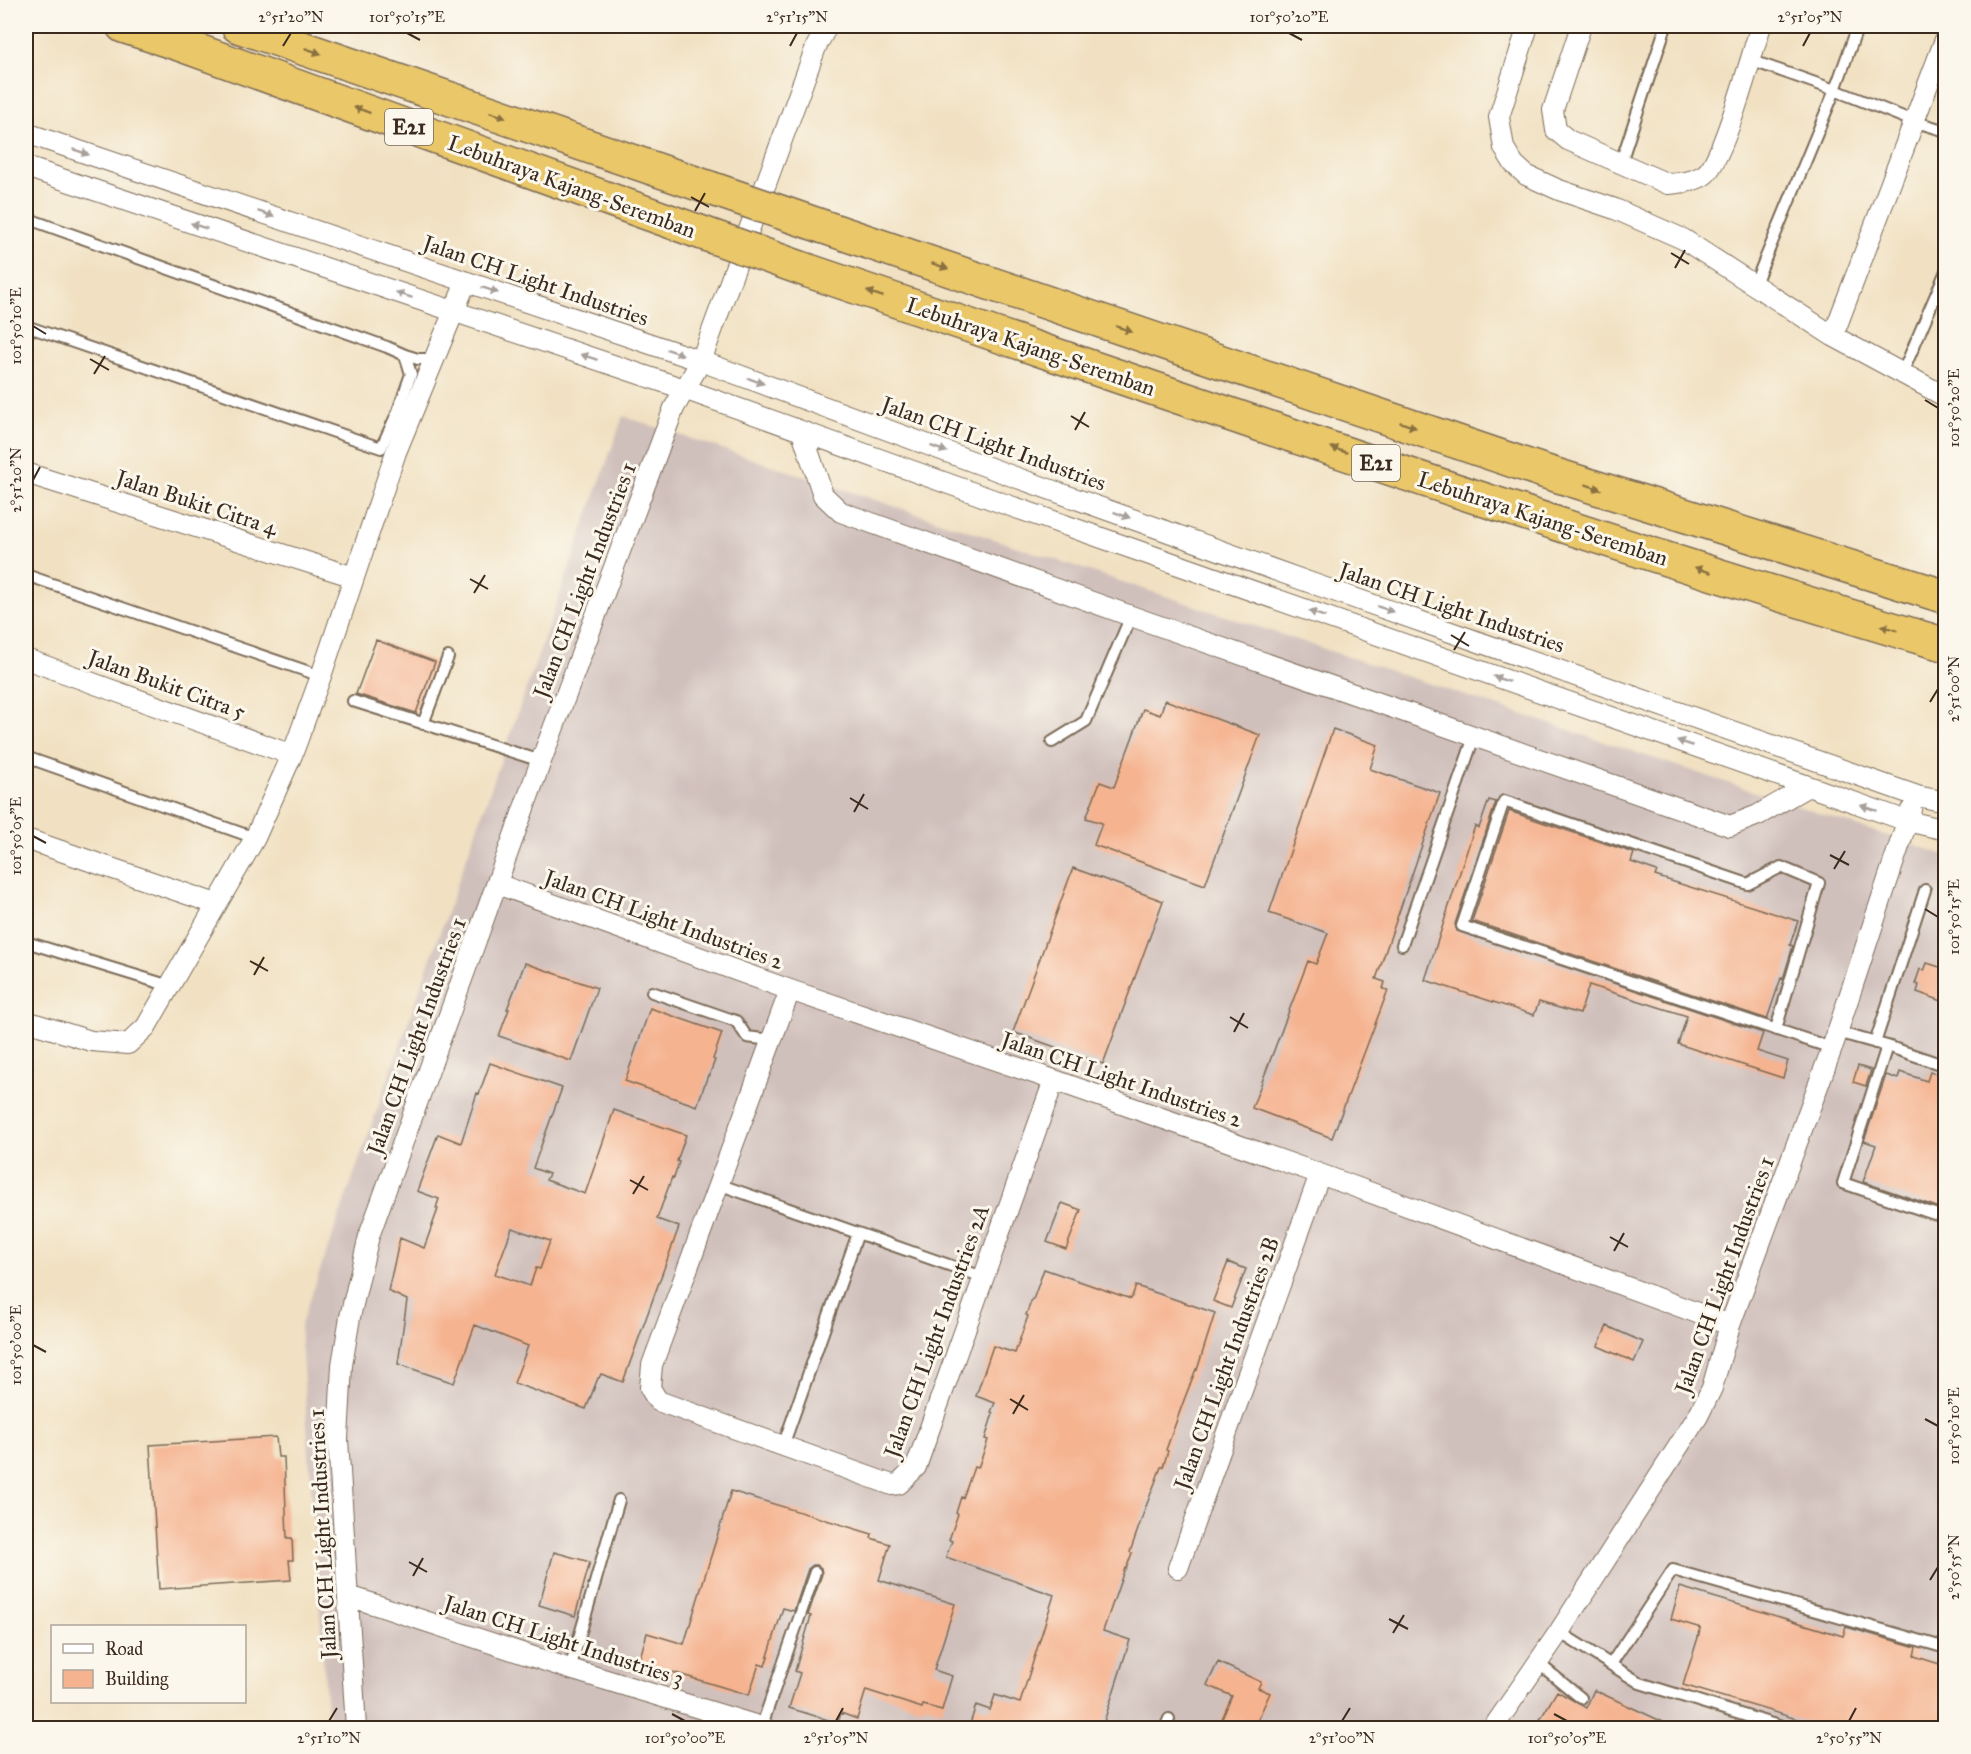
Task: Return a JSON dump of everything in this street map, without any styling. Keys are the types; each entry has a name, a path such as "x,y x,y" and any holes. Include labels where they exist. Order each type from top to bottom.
{"highway":[{"name":"Lebuhraya Kajang-Seremban","path":"123,26 809,271 1513,509 1831,611 1946,645"},
{"name":"Lebuhraya Kajang-Seremban","path":"238,26 1543,471 1946,597"}],"street":[{"name":"Jalan CH Light Industries 1","path":"356,1728 338,1439 342,1365 350,1317 369,1236 541,761 674,408 701,361 816,47 826,26"},
{"path":"1528,26 1499,117 1504,148 1514,164 1526,175 1559,190 1615,209 1683,239 1833,336 1946,397"},
{"path":"1581,26 1553,110 1556,130 1568,140 1668,184 1686,183 1706,174 1725,140 1761,26"},
{"path":"1833,336 1946,37"},
{"name":"Jalan CH Light Industries","path":"26,133 701,361 1302,580 1917,796 1946,802"},
{"path":"26,167 684,389 1907,821 1946,830"},
{"path":"26,1021 91,1041 128,1044 146,1028 255,838 292,755 354,577 388,450 434,359 466,282"},
{"path":"802,432 823,495 842,512 1474,737 1730,826 1758,815 1808,786"},
{"name":"Jalan Bukit Citra 4","path":"26,473 354,577"},
{"name":"Jalan Bukit Citra 5","path":"26,659 292,755"},
{"name":"Jalan CH Light Industries 1","path":"1493,1728 1698,1416 1712,1388 1730,1325 1834,1040 1917,796"},
{"path":"26,839 216,904"},
{"name":"Jalan CH Light Industries 2","path":"497,884 790,990 1320,1174 1730,1325"},
{"name":"Jalan CH Light Industries 2A","path":"790,990 651,1365 650,1388 658,1401 892,1485 899,1484 916,1467 1054,1080"},
{"name":"Jalan CH Light Industries 2B","path":"1178,1568 1320,1174"},
{"name":"Jalan CH Light Industries 3","path":"349,1596 570,1669 763,1728"}],"lane":[{"path":"1621,162 1666,26"},
{"path":"1754,286 1835,90 1858,26"},
{"path":"1750,60 1913,121 1946,131"},
{"path":"26,218 369,340 405,355 418,359 434,359"},
{"path":"1902,374 1946,271"},
{"path":"26,326 388,450 397,414 411,374 405,355"},
{"path":"26,575 321,676"},
{"path":"1052,742 1086,721 1131,616"},
{"path":"423,724 448,657"},
{"path":"352,701 541,761"},
{"path":"1402,945 1474,737"},
{"path":"26,757 255,838"},
{"path":"1776,1029 1819,883 1781,867 1748,884 1504,801 1462,926 1776,1029 1834,1040 1875,1043 1946,1066"},
{"path":"1875,1043 1925,890"},
{"path":"26,942 170,986"},
{"path":"652,992 736,1021 747,1037 770,1040"},
{"path":"1887,1046 1843,1183 1946,1218"},
{"path":"718,1184 983,1277"},
{"path":"783,1446 858,1233"},
{"path":"570,1669 619,1500"},
{"path":"1611,1664 1673,1570 1946,1648"},
{"path":"763,1728 815,1572"},
{"path":"1558,1632 1640,1683 1785,1728"},
{"path":"1537,1662 1581,1698"}],"shaded area":[{"path":"623,416 1945,855 1945,1728 328,1728 300,1327"}],"building":[{"path":"376,640 435,662 416,713 356,694"},
{"path":"1165,700 1260,735 1205,885 1094,845 1102,823 1086,818 1100,782 1114,787 1143,709 1160,715"},
{"path":"1333,729 1378,745 1370,769 1440,793 1376,979 1385,982 1383,989 1388,990 1332,1138 1252,1108 1308,961 1316,964 1328,933 1269,913"},
{"path":"1489,800 1496,802 1455,924 1457,931 1763,1033 1757,1051 1788,1061 1783,1078 1678,1044 1687,1016 1589,985 1580,1014 1539,1002 1534,1015 1425,980 1475,826 1479,828"},
{"path":"1509,811 1634,853 1631,862 1657,871 1655,876 1798,921 1783,979 1781,978 1767,1019 1472,921"},
{"path":"1073,868 1163,901 1103,1064 1013,1032"},
{"path":"525,963 597,988 571,1061 499,1036"},
{"path":"1927,963 1946,969 1946,992 1942,1001 1917,992 1919,985 1915,984 1920,969 1924,971"},
{"path":"650,1008 722,1033 713,1059 715,1060 697,1106 625,1081"},
{"path":"490,1063 562,1088 533,1168 549,1174 546,1180 585,1194 614,1110 686,1135 674,1178 672,1177 657,1219 679,1227 623,1382 601,1374 586,1409 514,1383 528,1346 475,1325 454,1383 398,1364 407,1300 388,1291 400,1238 424,1248 438,1209 436,1208 439,1199 417,1191 438,1134 461,1143 477,1093 479,1094","holes":["512,1228 550,1241 540,1269 536,1268 530,1286 495,1274"]},
{"path":"1858,1066 1871,1070 1866,1086 1853,1082"},
{"path":"1900,1072 1927,1081 1930,1072 1946,1077 1946,1210 1863,1182 1876,1145 1864,1141 1886,1075 1898,1079"},
{"path":"1062,1203 1081,1210 1066,1249 1047,1242"},
{"path":"1228,1262 1246,1269 1231,1308 1213,1301"},
{"path":"1044,1269 1131,1299 1136,1286 1215,1313 1197,1370 1166,1450 1168,1451 1163,1467 1161,1467 1145,1509 1130,1552 1132,1553 1103,1631 1130,1640 1102,1728 983,1728 970,1724 976,1705 990,1710 995,1695 1020,1703 1054,1595 946,1557 952,1541 949,1540 961,1497 963,1498 974,1467 978,1468 988,1440 985,1439 995,1403 976,1396 993,1346 1015,1353 1028,1316 1026,1315"},
{"path":"1607,1326 1643,1342 1634,1362 1598,1346"},
{"path":"276,1437 278,1457 284,1457 287,1538 292,1538 293,1560 289,1560 291,1580 159,1589 150,1445"},
{"path":"731,1491 872,1534 871,1538 890,1544 879,1580 955,1604 934,1670 952,1676 942,1710 923,1705 922,1708 866,1690 857,1719 841,1713 838,1723 789,1708 800,1673 795,1671 811,1616 808,1615 822,1574 821,1568 817,1565 808,1569 794,1611 783,1608 765,1666 759,1664 749,1695 672,1672 670,1677 637,1668 647,1633 684,1644"},
{"path":"554,1552 590,1562 575,1616 539,1605"},
{"path":"1680,1587 1843,1636 1846,1627 1916,1647 1914,1656 1946,1666 1946,1728 1827,1728 1683,1685 1701,1628 1671,1619"},
{"path":"1218,1662 1261,1682 1258,1688 1270,1693 1254,1728 1218,1728 1232,1696 1207,1685"},
{"path":"1594,1690 1676,1728 1535,1728 1557,1691 1586,1708"}]}
